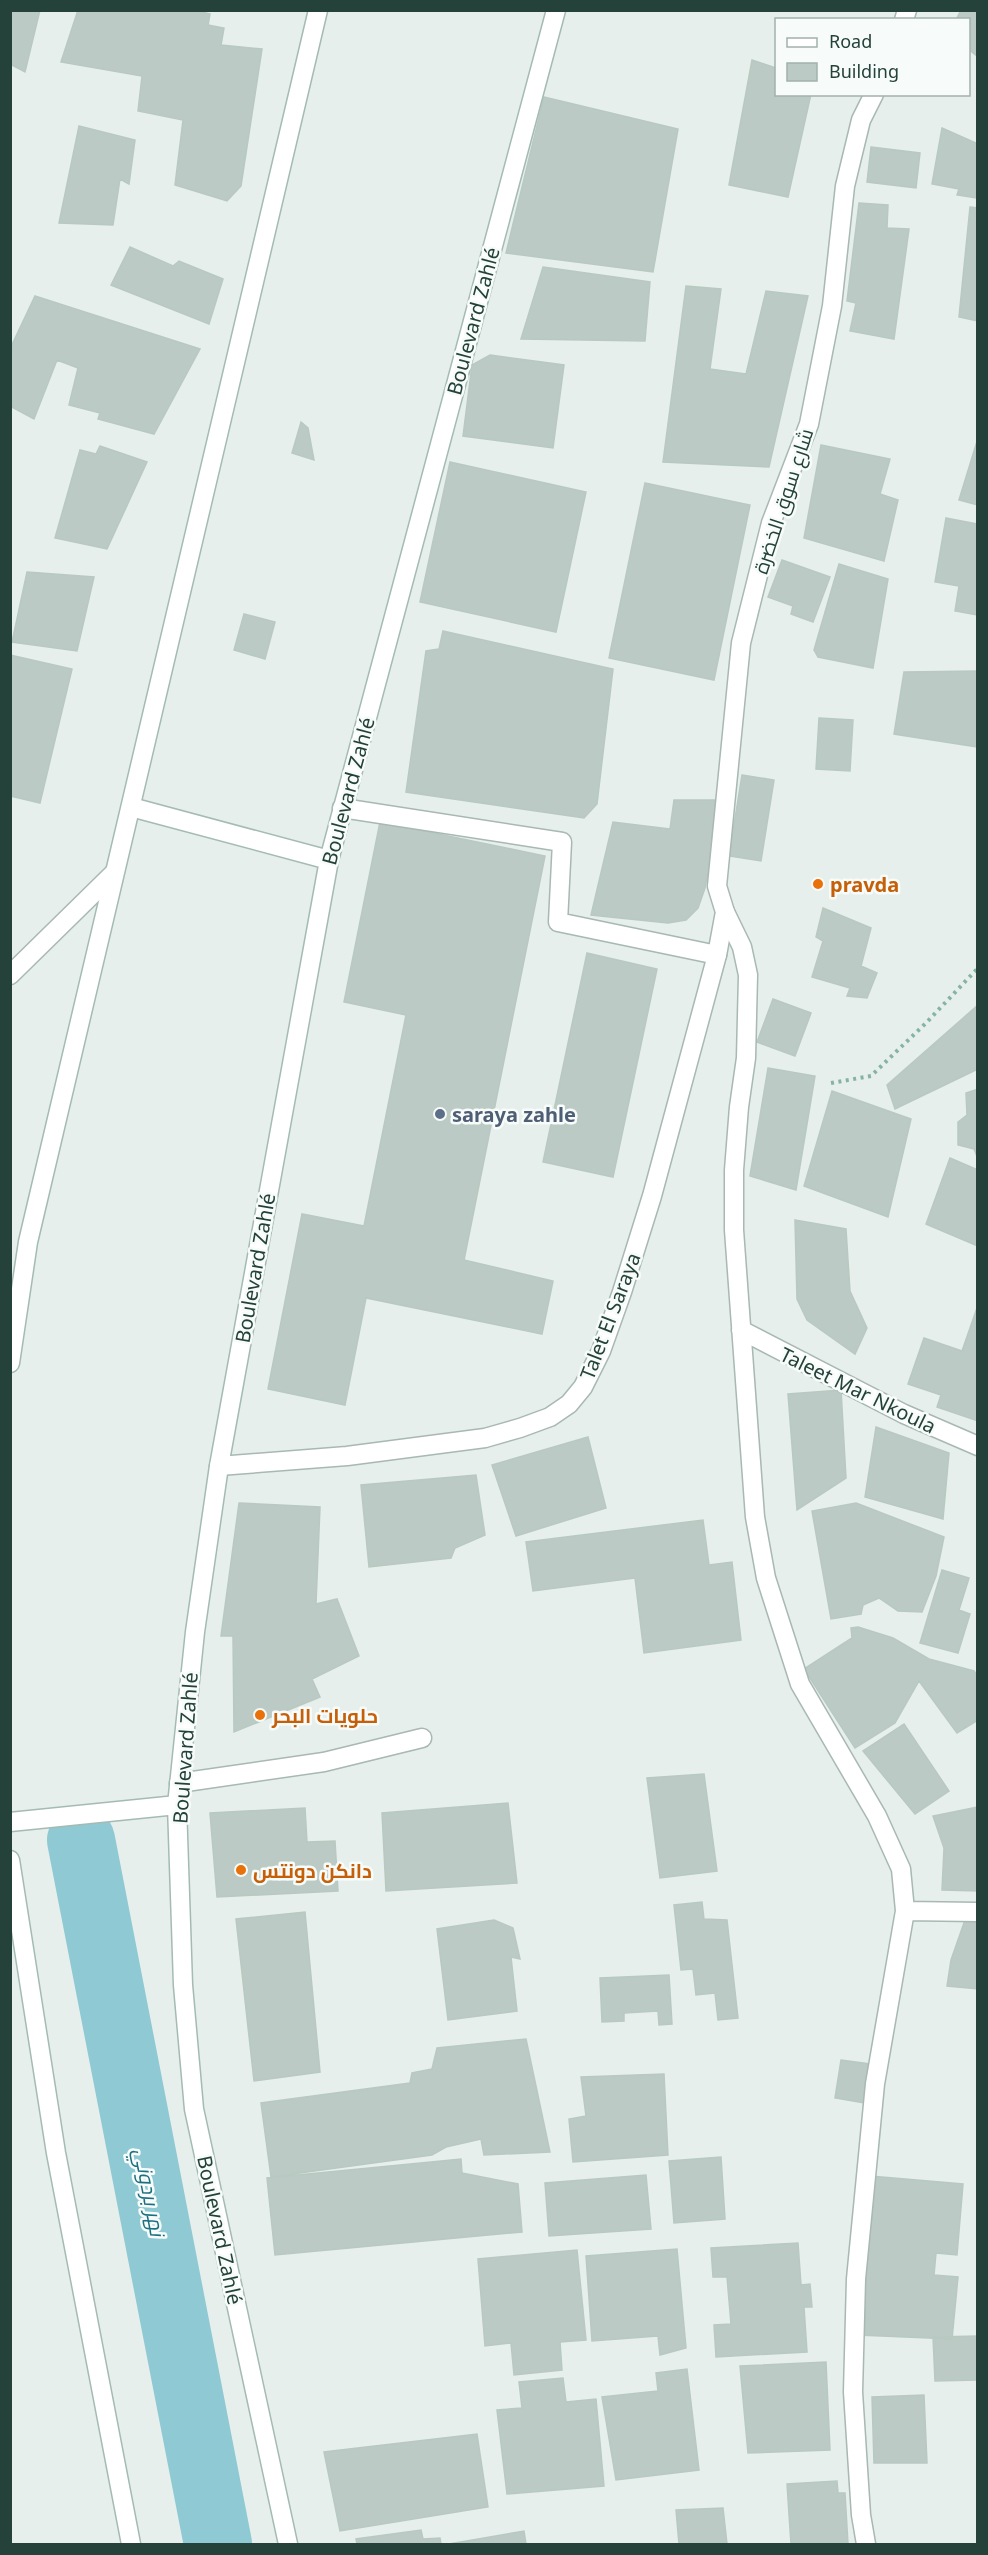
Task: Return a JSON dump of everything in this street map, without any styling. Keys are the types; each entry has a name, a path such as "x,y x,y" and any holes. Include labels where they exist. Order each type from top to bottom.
{"main road":[{"path":"10,1363 28,1242 318,10"},
{"name":"Boulevard Zahlé","path":"288,2544 194,2109 183,1985 177,1805 195,1632 219,1466 329,860 556,10"},
{"name":"شارع سوق الخضرة","path":"725,912 717,886 741,643 771,523 809,424 831,306 845,186 861,120 873,96"},
{"path":"131,807 329,860"},
{"path":"342,808 562,842 558,921 717,955"},
{"path":"10,975 114,873"},
{"path":"725,912 742,947 748,975 746,1058 734,1170 734,1230 755,1518 766,1578 800,1684 877,1816 902,1869 905,1911 875,2084 856,2279 853,2392 861,2515 866,2544"},
{"name":"Talet El Saraya","path":"219,1466 347,1456 485,1438 550,1417 569,1404 583,1387 601,1351 622,1292 652,1196 717,955 725,912"},
{"name":"Taleet Mar Nkoula","path":"741,1330 904,1414 978,1446"},
{"path":"179,1784 324,1762 422,1738"},
{"path":"10,1822 177,1805"},
{"path":"10,1860 56,2153 131,2544"},
{"path":"905,1911 978,1912"}],"path":[{"path":"831,1083 871,1076 927,1023 978,968"}],"building":[{"path":"10,10 40,10 25,72 10,64"},
{"path":"78,10 195,10 210,14 208,25 224,28 221,45 262,49 241,186 227,201 175,185 183,120 138,111 142,76 61,62"},
{"path":"961,10 978,10 978,57 970,51 970,18 957,18"},
{"path":"752,60 775,68 775,96 811,96 788,197 729,185"},
{"path":"544,97 678,129 653,272 506,253"},
{"path":"79,126 135,140 129,184 120,179 113,225 59,223"},
{"path":"942,128 978,144 976,198 957,195 959,189 932,184"},
{"path":"871,147 920,153 916,188 867,182"},
{"path":"859,203 888,205 887,228 909,229 894,339 850,331 856,303 847,301"},
{"path":"970,207 978,208 978,321 959,317"},
{"path":"130,247 173,266 179,261 223,279 209,324 111,285"},
{"path":"543,267 650,282 645,341 521,339"},
{"path":"686,286 721,289 710,369 746,374 766,291 808,296 769,467 663,462"},
{"path":"35,296 200,349 154,434 98,419 100,413 69,405 78,368 57,360 34,419 10,406 10,349"},
{"path":"490,355 564,365 553,448 463,436 472,365"},
{"path":"301,422 308,428 314,460 292,453"},
{"path":"978,438 978,505 959,500"},
{"path":"821,445 890,459 880,494 898,500 884,561 804,538"},
{"path":"100,446 147,462 107,549 55,538 80,450 96,454"},
{"path":"450,462 586,492 556,632 420,602"},
{"path":"645,483 750,505 714,680 609,658"},
{"path":"946,518 978,524 978,615 955,611 959,586 935,582"},
{"path":"782,560 830,577 813,622 791,614 793,606 768,597"},
{"path":"839,564 888,579 873,668 818,657 814,650"},
{"path":"27,572 94,577 77,651 12,642"},
{"path":"244,614 275,622 265,659 234,650"},
{"path":"443,631 613,669 597,804 584,818 406,792 426,651 439,649"},
{"path":"10,655 72,669 40,803 10,796"},
{"path":"978,671 978,747 894,734 904,672"},
{"path":"819,718 853,720 850,771 816,769"},
{"path":"742,775 774,780 761,861 729,856"},
{"path":"674,800 721,800 705,888 698,908 686,920 668,923 591,915 613,822 670,829"},
{"name":"saraya zahle","path":"380,822 545,856 464,1260 553,1281 542,1334 366,1298 345,1405 268,1389 302,1214 364,1226 406,1015 344,1002"},
{"path":"823,908 871,928 861,966 877,973 867,998 847,996 850,988 812,977 823,941 816,937"},
{"path":"587,953 657,969 613,1177 543,1162"},
{"path":"773,999 811,1013 795,1056 757,1042"},
{"path":"978,1005 978,1069 895,1109 887,1085"},
{"path":"768,1068 815,1076 796,1190 750,1176"},
{"path":"978,1089 978,1159 974,1149 958,1145 958,1122 967,1115 966,1093"},
{"path":"832,1091 911,1119 888,1217 804,1186"},
{"path":"950,1158 978,1170 978,1246 926,1224"},
{"path":"795,1220 846,1229 850,1291 867,1328 855,1354 807,1320 797,1299"},
{"path":"978,1305 978,1421 937,1407 941,1395 908,1384 924,1338 962,1351"},
{"path":"841,1390 846,1478 797,1510 788,1394"},
{"path":"876,1427 949,1453 943,1519 865,1497"},
{"path":"588,1437 606,1508 516,1536 492,1465"},
{"path":"476,1475 485,1535 455,1548 451,1558 369,1567 361,1485"},
{"path":"239,1503 320,1507 316,1604 337,1599 359,1656 312,1679 320,1697 234,1732 233,1636 221,1636"},
{"path":"856,1503 944,1537 936,1576 922,1612 898,1611 879,1598 863,1605 861,1614 831,1619 812,1511"},
{"path":"703,1520 709,1565 732,1562 741,1640 644,1653 635,1578 533,1591 526,1542"},
{"path":"942,1570 969,1578 959,1610 970,1614 958,1653 920,1643"},
{"path":"858,1627 893,1638 929,1659 974,1671 978,1677 978,1720 957,1733 919,1681 895,1723 855,1748 804,1669 852,1638 851,1628"},
{"path":"904,1724 949,1791 915,1814 863,1751"},
{"path":"704,1774 717,1871 660,1878 647,1778"},
{"path":"508,1803 517,1883 386,1891 382,1813"},
{"path":"978,1807 978,1891 942,1890 944,1848 933,1816"},
{"path":"305,1808 307,1842 335,1841 338,1891 217,1897 210,1813"},
{"path":"702,1902 704,1919 727,1920 738,2018 718,2020 715,1993 696,1995 693,1969 681,1970 674,1905"},
{"path":"305,1912 320,2072 254,2081 236,1919"},
{"path":"966,1917 978,1919 978,1989 947,1986 951,1960"},
{"path":"494,1920 513,1928 520,1959 511,1957 517,2011 448,2020 437,1929"},
{"path":"669,1975 672,2024 659,2025 658,2011 624,2013 624,2021 602,2022 600,1978"},
{"path":"526,2039 550,2152 484,2155 481,2139 446,2147 432,2155 271,2177 261,2103 410,2083 412,2073 432,2069 437,2048"},
{"path":"841,2060 870,2064 864,2103 835,2098"},
{"path":"664,2074 668,2155 573,2162 569,2119 586,2116 581,2077"},
{"path":"721,2157 725,2219 674,2223 669,2161"},
{"path":"461,2159 462,2173 518,2184 522,2232 275,2255 267,2178"},
{"path":"646,2175 651,2229 549,2236 545,2183"},
{"path":"870,2176 963,2184 957,2255 936,2253 934,2275 958,2277 952,2339 858,2335"},
{"path":"798,2243 801,2285 810,2284 812,2307 804,2307 807,2352 716,2357 714,2325 731,2324 727,2277 713,2277 711,2248"},
{"path":"677,2249 686,2348 660,2355 658,2336 592,2341 586,2256"},
{"path":"577,2250 586,2340 560,2342 562,2370 514,2375 511,2343 485,2346 478,2259"},
{"path":"978,2336 978,2380 935,2381 933,2337"},
{"path":"826,2362 830,2450 748,2453 740,2366"},
{"path":"687,2369 699,2470 616,2480 602,2397 658,2391 656,2373"},
{"path":"563,2378 566,2402 596,2399 604,2486 507,2494 497,2410 522,2408 519,2382"},
{"path":"924,2395 927,2463 874,2463 872,2397"},
{"path":"477,2434 488,2507 340,2531 324,2452"},
{"path":"837,2481 838,2493 845,2493 848,2544 791,2544 787,2484"},
{"path":"723,2508 727,2544 679,2544 676,2510"},
{"path":"421,2530 423,2539 440,2538 441,2544 357,2544 356,2539"},
{"path":"524,2531 526,2544 449,2544"}],"waterway":[{"name":"نهر بردوني","path":"81,1840 218,2544"}],"place":[{"name":"pravda","path":"818,884"},
{"name":"saraya zahle","path":"440,1114"},
{"name":"حلويات البحر","path":"260,1715"},
{"name":"دانكن دونتس","path":"241,1870"}]}
